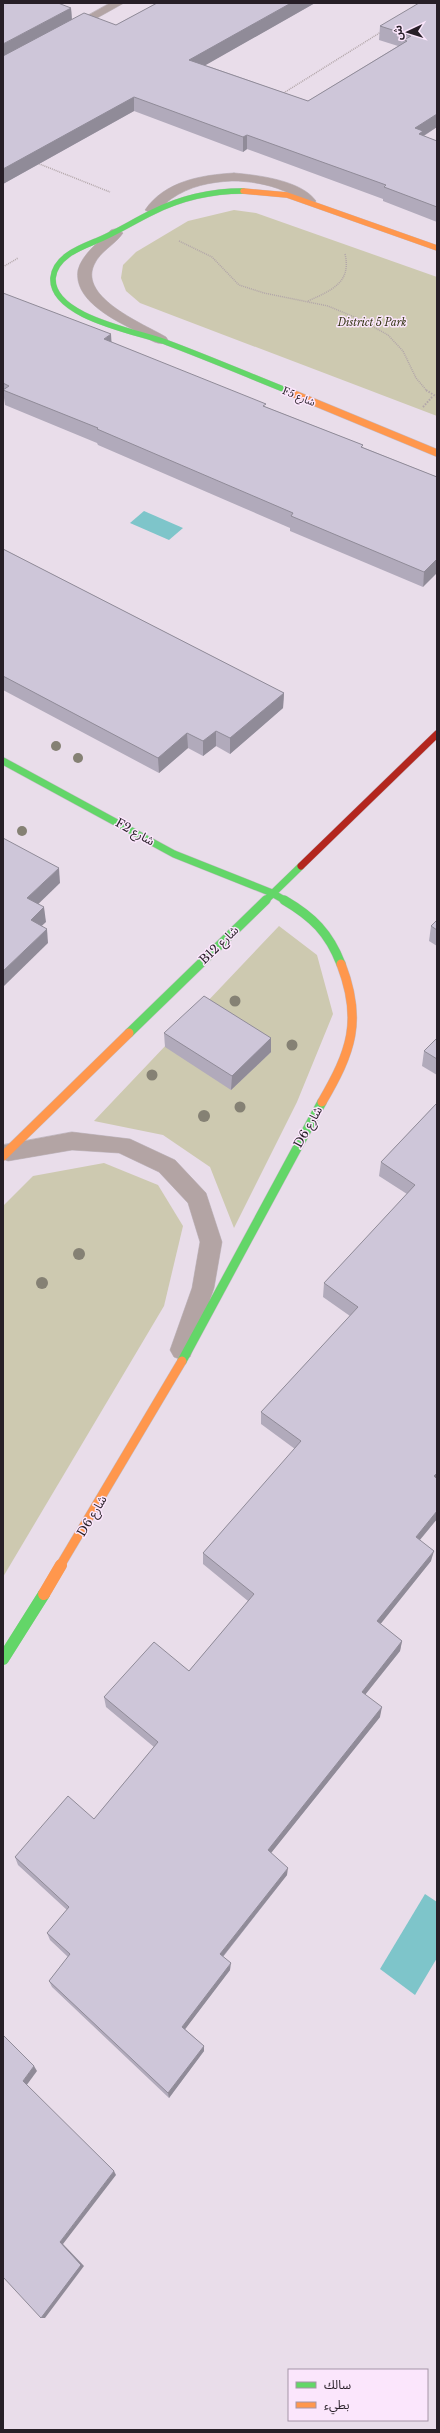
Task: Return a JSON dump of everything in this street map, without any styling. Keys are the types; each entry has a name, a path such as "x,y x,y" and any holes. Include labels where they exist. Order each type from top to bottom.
{"street":[{"path":"57,36 118,3"},
{"name":"F5 شارع","path":"437,248 309,201 289,188 269,182 230,177 189,184 172,191 159,200 152,210 116,233 74,252 60,262 53,275 54,289 63,301 79,312 161,340 437,452"},
{"name":"F5 شارع","path":"116,233 92,257 85,271 86,285 94,299 110,311 161,340"},
{"name":"B12 شارع","path":"5,1154 437,734"},
{"name":"F2 شارع","path":"3,761 174,854 272,893"},
{"name":"D6 شارع","path":"3,1659 98,1508 176,1370 346,1056 353,1017 348,980 333,943 306,913 272,893"},
{"name":"D6 شارع","path":"5,1154 72,1141 122,1145 167,1166 198,1199 211,1242 203,1288 176,1370"}],"path":[{"path":"280,95 387,28"},
{"path":"33,162 114,194"},
{"path":"132,222 203,252 222,266 238,284 270,295 308,301 330,307 357,318 390,336 408,355 418,383 433,396 437,397"},
{"path":"308,301 340,284 347,274 348,263 344,252"},
{"path":"3,267 23,256"},
{"path":"421,409 433,396"}],"green space":[{"name":"District 5 Park","path":"234,210 256,213 437,277 437,416 140,303 126,291 121,278 123,265 136,252 188,221"},
{"path":"279,926 317,955 333,1014 297,1102 234,1228 210,1167 163,1135 94,1121"},
{"path":"104,1163 158,1185 183,1226 164,1306 3,1577 3,1206 33,1176"}],"water":[{"path":"144,511 183,528 169,540 130,523"},
{"path":"425,1894 437,1902 437,1958 415,1995 380,1969"}],"building":[{"path":"3,3 58,3 71,8 3,44"},
{"path":"157,3 291,3 189,60 308,101 407,41 404,40 411,36 380,26 419,3 437,3 437,114 415,128 423,131 419,134 437,141 437,207 384,187 386,185 247,135 243,137 134,97 3,169 3,56 84,13 116,25"},
{"path":"3,293 111,334 104,339 266,404 263,406 363,445 361,447 437,477 437,559 424,572 291,516 293,513 97,429 98,428 3,390 9,386 3,383"},
{"path":"3,549 284,693 230,738 216,731 203,741 187,733 158,758 3,676"},
{"path":"3,838 59,868 27,898 44,907 31,920 47,929 3,971"},
{"path":"437,920 437,930 431,926"},
{"path":"204,996 271,1038 232,1076 164,1033"},
{"path":"437,1038 437,1059 424,1051"},
{"path":"437,1103 437,1473 434,1476 437,1479 437,1511 416,1537 434,1551 377,1621 402,1641 362,1692 382,1707 268,1850 288,1868 220,1954 231,1963 182,2027 204,2046 168,2093 49,1981 70,1954 47,1933 69,1907 15,1857 68,1796 94,1819 158,1742 104,1697 154,1642 189,1671 254,1594 203,1553 301,1441 261,1412 358,1307 324,1283 415,1185 381,1162"},
{"path":"3,2035 34,2066 23,2081 114,2171 60,2242 81,2265 41,2318 3,2277"}],"traffic: fast":[{"path":"243,191 216,192 165,206 109,236 71,253 57,265 53,282 58,295 69,305 100,322 166,342 292,393"},
{"path":"3,761 174,854 272,893 306,913 333,943 341,964"},
{"path":"129,1033 301,866"},
{"path":"182,1361 322,1102"},
{"path":"3,1659 44,1594"}],"traffic: slow":[{"path":"243,191 287,195 437,248"},
{"path":"292,393 437,453"},
{"path":"322,1102 345,1061 352,1032 351,997 341,964"},
{"path":"3,1156 129,1033"},
{"path":"44,1594 182,1361"}],"traffic: jam":[{"path":"301,866 437,734"}]}
